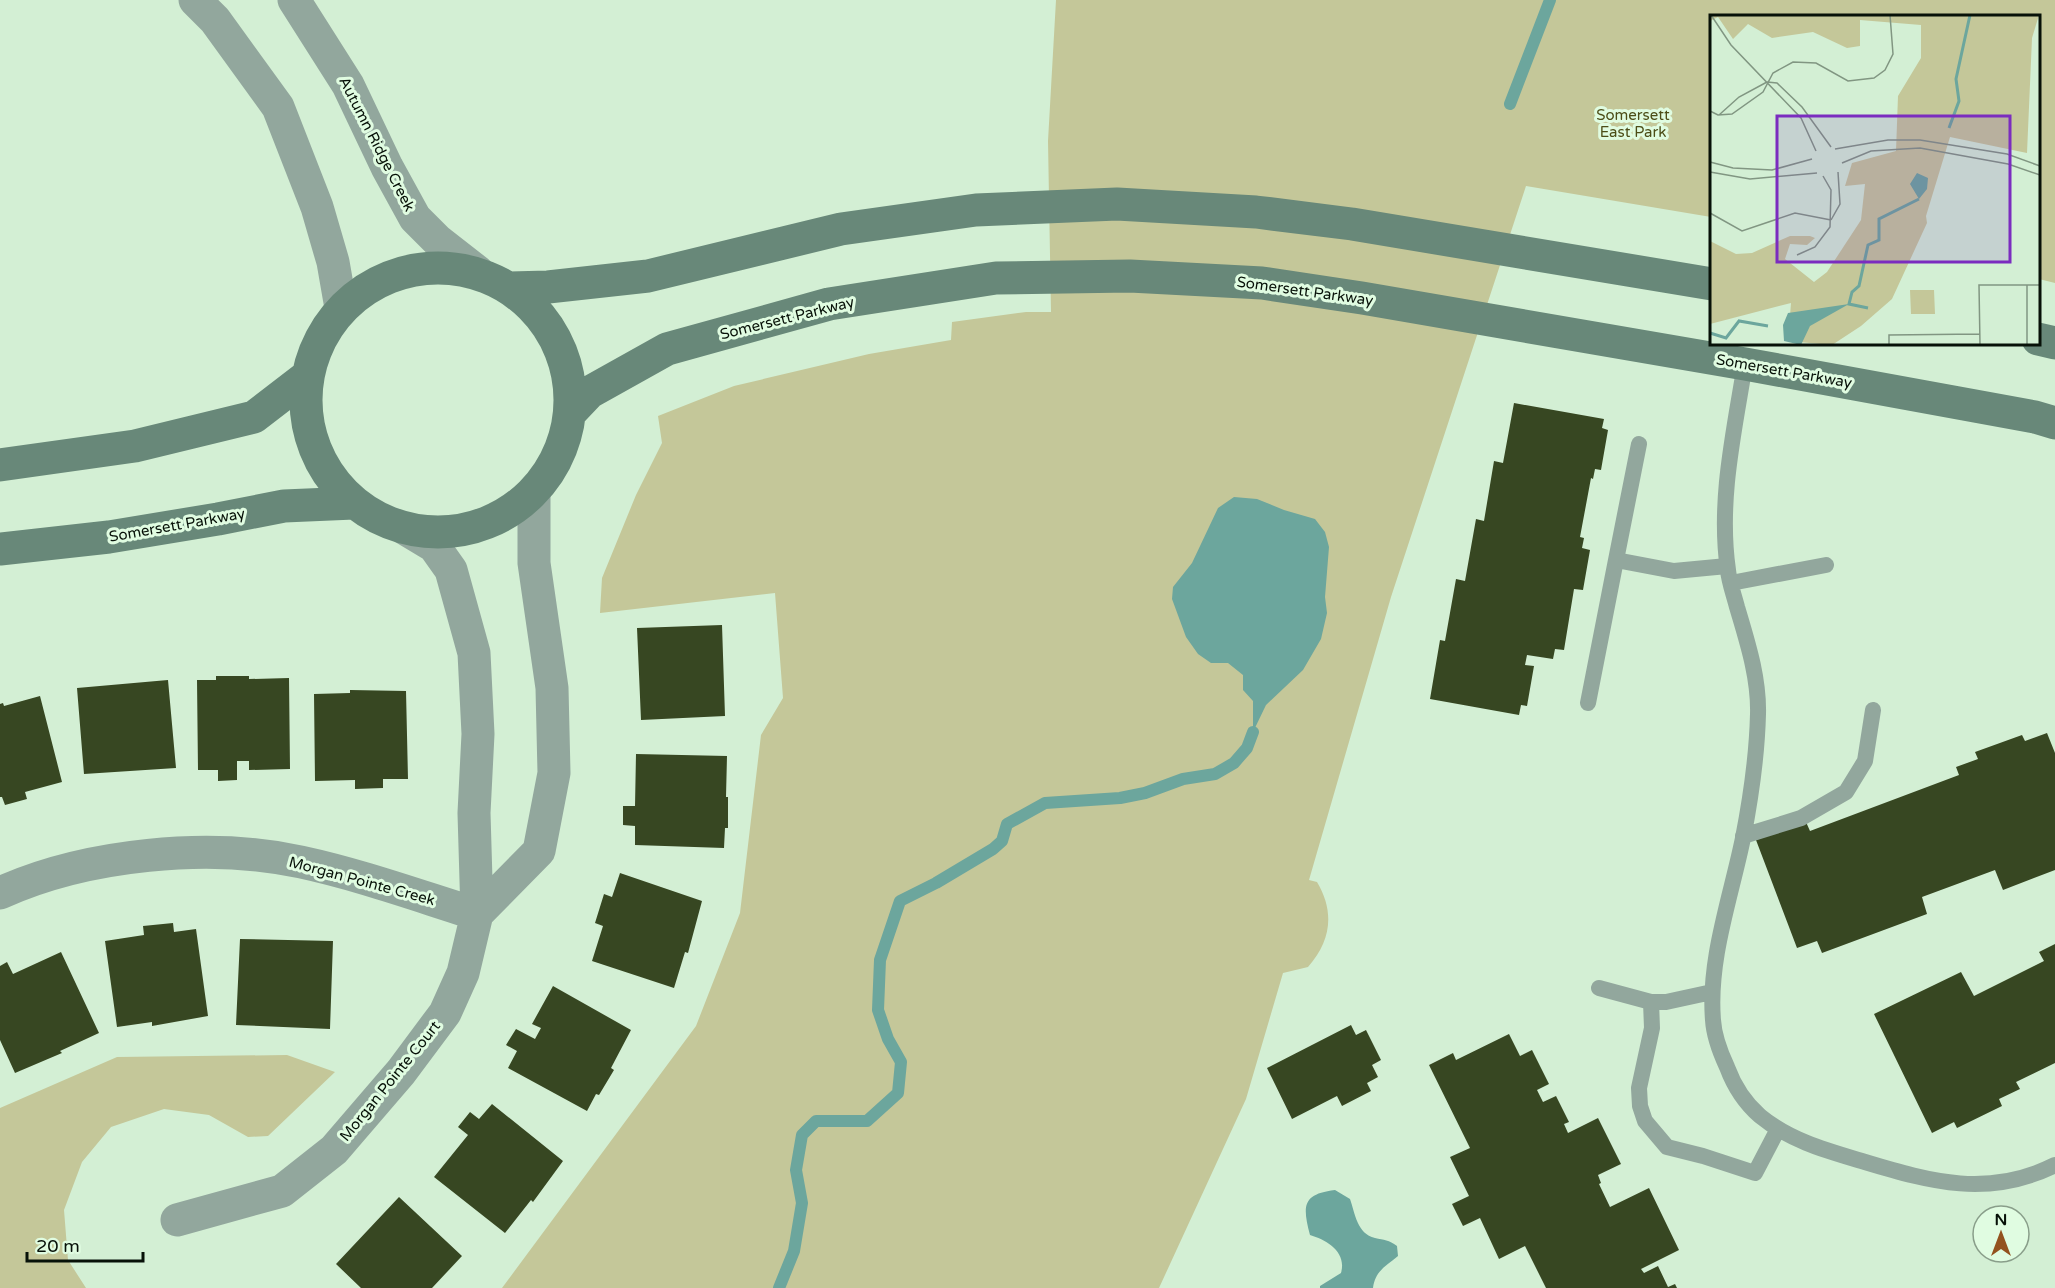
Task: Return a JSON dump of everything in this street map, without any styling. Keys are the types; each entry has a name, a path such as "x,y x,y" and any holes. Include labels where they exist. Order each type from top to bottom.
{"main road":[{"path":"510,288 548,287 648,276 841,229 976,210 1118,204 1256,212 1352,224 1710,284"},
{"path":"441,267 478,272 510,288 538,311 558,341 569,376 571,412 559,455 534,492 507,514 474,527 439,532 404,528 378,518 354,503 330,477 313,447 305,412 306,377 319,340 341,308 370,285 404,271 441,267"},
{"name":"Somersett Parkway","path":"571,412 590,392 668,349 829,304 996,278 1130,276 1262,283 1745,364 2035,417 2055,423"},
{"path":"2040,339 2055,343"},
{"path":"0,465 135,446 254,417 306,377"},
{"name":"Somersett Parkway","path":"0,549 109,537 284,506 354,503"}],"street":[{"path":"195,0 215,20 278,107 317,207 333,262 341,308"},
{"name":"Autumn Ridge Creek","path":"294,0 348,85 387,167 415,218 437,240 478,272"},
{"path":"477,914 539,851 554,773 552,688 534,563 534,492"},
{"path":"404,528 434,546 451,570 474,653 478,734 474,813 477,914"},
{"name":"Morgan Pointe Creek","path":"0,893 17,885 88,864 161,854 226,853 299,862 371,881 477,914"},
{"name":"Morgan Pointe Court","path":"177,1221 282,1191 334,1150 401,1072 445,1013 463,974 477,914"}],"lane":[{"path":"1745,364 1727,476 1723,521 1729,575 1752,661 1758,711 1755,765 1743,836 1717,955 1712,992 1713,1023 1719,1048 1732,1079 1745,1101 1778,1129 1812,1146 1935,1181 1968,1184 2003,1183 2039,1173 2055,1165"},
{"path":"1588,703 1639,444"},
{"path":"1616,560 1674,571 1729,575 1826,565"},
{"path":"1743,836 1801,818 1846,792 1865,761 1873,710"},
{"path":"1599,988 1651,1002 1666,1002 1712,992"},
{"path":"1651,1002 1652,1028 1639,1088 1640,1106 1645,1121 1657,1137 1667,1147 1755,1173 1778,1129"}],"green space":[{"name":"Somersett East Park","path":"1056,0 2055,0 2055,283 2040,279 2040,15 1710,15 1710,217 1526,186 1391,597 1309,880 1317,882 1323,893 1328,915 1326,937 1308,967 1283,973 1246,1099 1159,1288 502,1288 696,1026 740,913 761,735 783,698 775,593 600,613 602,578 636,495 662,443 658,416 734,386 869,354 951,340 952,322 1026,312 1051,312 1048,141"},
{"path":"287,1055 335,1072 268,1136 248,1137 209,1115 164,1109 111,1127 82,1162 64,1210 68,1260 86,1288 0,1288 0,1108 117,1057"}],"water":[{"path":"1234,497 1257,499 1315,519 1325,532 1329,547 1325,597 1327,613 1321,639 1303,670 1266,705 1253,732 1253,701 1243,690 1243,675 1228,663 1211,663 1198,654 1186,637 1172,599 1173,587 1192,563 1218,508"},
{"path":"1335,1190 1350,1199 1360,1228 1364,1232 1397,1246 1398,1256 1379,1273 1373,1288 1320,1288 1341,1273 1341,1259 1329,1244 1310,1235 1306,1209 1311,1198 1316,1194"}],"building":[{"path":"1514,403 1604,419 1602,428 1608,430 1601,470 1595,469 1593,479 1591,478 1580,537 1584,538 1582,548 1590,550 1583,590 1574,589 1564,650 1555,649 1553,659 1527,655 1525,665 1534,666 1527,706 1521,705 1519,715 1430,699 1440,640 1445,641 1456,579 1465,581 1476,519 1484,521 1494,461 1503,463"},
{"path":"722,625 725,716 641,720 637,628"},
{"path":"216,676 249,676 249,679 289,678 290,769 249,770 249,761 237,761 237,780 218,781 218,770 198,770 197,680 216,680"},
{"path":"168,680 176,768 84,774 77,688"},
{"path":"350,690 406,691 408,779 383,779 383,788 355,789 355,780 315,781 314,694 350,693"},
{"path":"40,696 62,782 25,792 27,799 5,805 0,797 0,704 3,703 4,706"},
{"path":"2047,733 2055,753 2055,870 2003,890 1995,870 1922,897 1927,914 1822,953 1817,941 1797,948 1756,840 1806,822 1810,831 1959,775 1956,767 1978,759 1975,752 2022,735 2025,741"},
{"path":"636,754 727,756 728,828 725,828 724,848 635,845 635,826 623,825 623,806 635,806"},
{"path":"620,873 702,901 688,953 685,952 674,988 592,961 603,926 595,923 604,894 612,897"},
{"path":"173,923 174,932 196,929 208,1016 152,1026 152,1022 117,1027 105,941 144,935 143,926"},
{"path":"240,939 333,941 330,1029 236,1025"},
{"path":"2055,944 2055,1063 2016,1082 2020,1089 1999,1099 2002,1106 1957,1128 1954,1122 1932,1133 1874,1014 1961,972 1974,996 2044,961 2039,952"},
{"path":"61,952 99,1033 60,1051 62,1053 15,1073 0,1040 0,966 7,962 13,974"},
{"path":"553,986 631,1030 611,1068 614,1070 599,1095 596,1094 587,1111 508,1068 517,1051 506,1045 516,1029 535,1039 541,1028 532,1024"},
{"path":"1351,1025 1356,1035 1366,1030 1381,1060 1372,1065 1378,1077 1367,1083 1371,1091 1342,1106 1337,1096 1292,1119 1267,1068"},
{"path":"1509,1034 1520,1056 1532,1050 1549,1084 1537,1090 1543,1102 1556,1096 1569,1122 1564,1124 1568,1133 1598,1118 1621,1164 1598,1175 1601,1183 1599,1184 1610,1207 1649,1188 1679,1250 1641,1269 1644,1273 1658,1266 1668,1287 1675,1284 1677,1288 1546,1288 1525,1246 1499,1259 1480,1218 1463,1226 1452,1204 1469,1196 1450,1157 1470,1148 1429,1065 1453,1053 1456,1060"},
{"path":"492,1104 563,1161 533,1202 531,1200 505,1233 434,1177 468,1135 458,1127 470,1112 479,1119"},
{"path":"399,1197 462,1256 432,1288 361,1288 336,1264"}],"waterway":[{"path":"1510,104 1550,0"},
{"path":"779,1288 794,1251 802,1203 796,1170 802,1135 816,1121 867,1121 898,1093 901,1062 888,1039 878,1010 880,960 900,901 936,883 993,849 1002,841 1007,824 1045,803 1120,798 1145,793 1183,779 1215,774 1234,763 1247,748 1253,732"}]}
